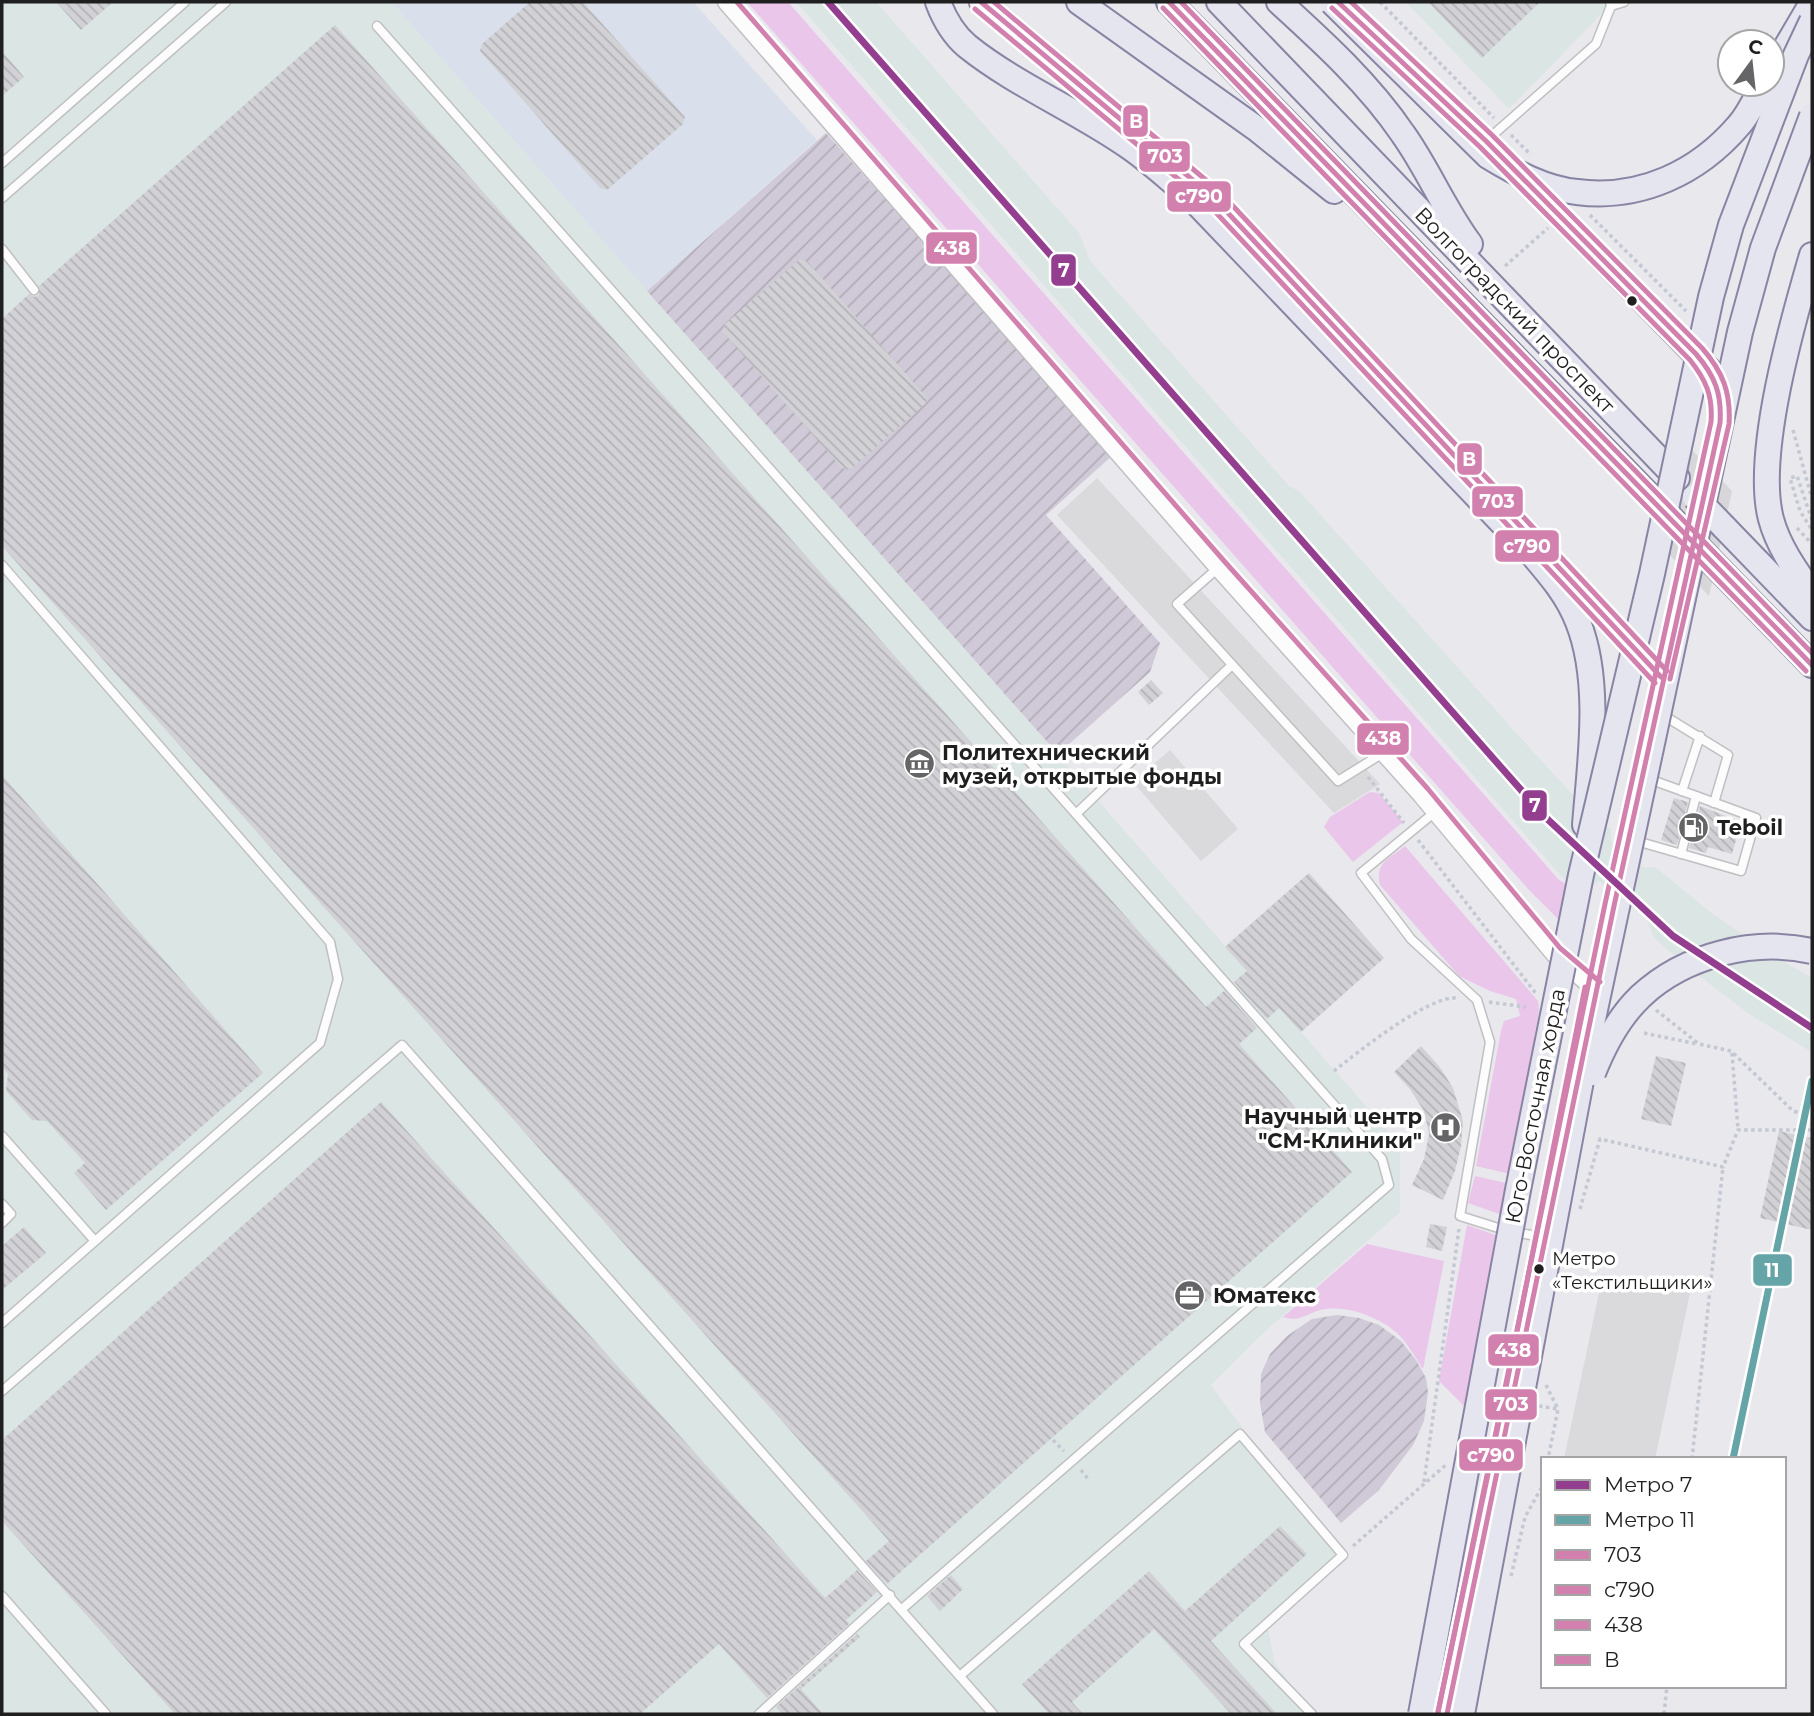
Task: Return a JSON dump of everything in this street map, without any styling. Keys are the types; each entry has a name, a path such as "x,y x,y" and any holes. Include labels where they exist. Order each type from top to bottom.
{"main road":[{"path":"938,2 954,31 966,45 1129,147 1191,197 1534,555 1559,586 1579,623 1592,696 1592,734 1581,875"},
{"path":"981,2 1213,197 1661,677"},
{"path":"1079,2 1257,130 1414,255"},
{"name":"Волгоградский проспект","path":"1169,2 1812,665"},
{"name":"Волгоградский проспект","path":"1219,2 1812,618"},
{"path":"1279,2 1368,88 1404,135 1453,221 1528,323"},
{"path":"1332,2 1488,156 1516,173 1576,192 1614,193 1647,187 1681,174 1712,152 1741,124 1756,98"},
{"path":"1338,2 1486,141 1709,369 1720,391 1720,423 1661,677 1594,989 1447,1714"},
{"path":"1786,47 1812,3"},
{"name":"Юго-Восточная хорда","path":"1421,1714 1518,1190 1581,875 1652,574 1711,297 1731,225 1796,55 1812,21"},
{"name":"Юго-Восточная хорда","path":"1462,1714 1590,1032 1740,332 1763,248 1812,116"},
{"path":"1812,256 1781,377 1770,440 1767,480 1771,517 1812,594"},
{"path":"1573,1123 1604,1046 1620,1020 1640,996 1663,979 1695,962 1727,951 1762,947 1794,947 1812,951"}],"street":[{"path":"726,2 1435,812 1554,954 1594,989"}],"lane":[{"path":"2,163 185,2"},
{"path":"2,198 226,2"},
{"path":"1486,141 1596,44 1610,4 1624,2"},
{"path":"377,26 1382,1159 1390,1185 902,1609"},
{"path":"2,249 34,290"},
{"path":"2,565 330,942 338,979 320,1043 2,1322"},
{"path":"1219,568 1177,604 1338,781 1383,753"},
{"path":"1076,814 1232,665"},
{"path":"1654,710 1728,755 1714,803"},
{"path":"1682,791 1700,736"},
{"path":"1625,845 1681,853 1741,871 1756,818 1640,776"},
{"path":"1681,853 1696,796"},
{"path":"1435,812 1361,873 1411,939 1477,1000 1490,1042 1460,1216 1511,1232 1545,1237"},
{"path":"2,1391 402,1045 993,1714"},
{"path":"2,1136 95,1241"},
{"path":"2,1204 11,1214 2,1223"},
{"path":"961,1675 1240,1434 1343,1555 1244,1644 1312,1714"},
{"path":"760,1714 890,1595"},
{"path":"2,1596 106,1714"}],"path":[{"path":"1505,266 1552,225"},
{"path":"1793,429 1812,499"},
{"path":"1812,520 1797,476 1790,478 1800,512 1812,530"},
{"path":"1785,539 1798,528 1812,544"},
{"path":"1361,767 1541,1000"},
{"path":"1334,1071 1378,1037 1433,1003 1451,997 1526,1006"},
{"path":"1650,1005 1699,1044"},
{"path":"1644,1032 1731,1051 1793,1111 1812,1116"},
{"path":"1692,1457 1723,1167 1738,1130 1731,1051"},
{"path":"1738,1130 1812,1130"},
{"path":"1578,1217 1600,1139 1723,1167"},
{"path":"1424,1484 1460,1216"},
{"path":"1546,1385 1558,1409 1548,1457"},
{"path":"1664,1714 1667,1688"}],"shaded area":[{"path":"2,2 391,2 1225,946 1309,873 1384,958 1301,1032 1400,1145 1400,1212 1261,1335 1211,1385 1262,1455 1349,1558 1267,1624 1275,1664 1313,1714 2,1714"},
{"path":"391,2 693,2 817,140 647,291"},
{"path":"747,2 788,2 1559,880 1576,890 1563,924 1529,890"},
{"path":"796,2 876,2 1079,233 1090,261 1289,486 1299,491 1546,766 1597,820 1611,829 1611,841 1644,868 1655,867 1714,915 1812,978 1812,1052 1749,1014 1689,968 1654,938 1646,918 1599,881 1585,892 1564,879"},
{"path":"1406,2 1613,2 1509,109"},
{"path":"826,133 1113,455 1046,515 1160,643 1150,672 1058,754 647,291"},
{"path":"1097,478 1380,784 1334,813 1057,515"},
{"path":"1170,750 1238,829 1201,861 1133,782"},
{"path":"1370,792 1379,793 1403,822 1353,862 1324,827 1330,817"},
{"path":"1405,846 1538,1001 1535,1053 1510,1174 1476,1166 1501,1031 1504,1021 1520,1016 1516,999 1490,991 1459,976 1380,885 1381,866"},
{"path":"1475,1176 1510,1184 1505,1216 1468,1203"},
{"path":"1467,1225 1501,1237 1465,1407 1439,1381"},
{"path":"1367,1244 1444,1261 1423,1369 1397,1333 1382,1322 1363,1314 1344,1309 1325,1309 1295,1319 1283,1317"},
{"path":"1603,1274 1690,1293 1655,1457 1564,1457"},
{"path":"1337,1315 1359,1318 1379,1325 1401,1341 1426,1378 1428,1392 1424,1421 1413,1445 1379,1490 1341,1523 1265,1432 1260,1403 1261,1374 1270,1354 1287,1336 1312,1319"}],"pier":[{"path":"1685,443 1732,491 1709,596 1660,545"}],"building":[{"path":"56,2 113,2 81,30"},
{"path":"530,2 583,2 685,117 683,124 607,190 600,188 480,51 482,44"},
{"path":"1428,2 1540,2 1482,58"},
{"path":"335,25 1206,1007 1224,991 1257,1028 1239,1044 1352,1172 887,1584 866,1561 889,1541 2,546 2,319 29,294 34,297 39,295 39,286"},
{"path":"2,51 24,77 2,96"},
{"path":"800,259 807,261 927,398 925,404 850,470 842,468 722,331 725,324"},
{"path":"1151,680 1163,693 1149,705 1138,692"},
{"path":"2,775 263,1073 106,1210 74,1173 85,1163 47,1121 32,1120 6,1091 8,1074 2,1067"},
{"path":"1674,798 1688,802 1677,845 1661,840"},
{"path":"1700,806 1741,822 1732,854 1708,847 1706,853 1689,848"},
{"path":"1309,873 1384,958 1301,1032 1279,1008 1267,1019 1234,982 1247,971 1225,947"},
{"name":"Научный центр \"СМ-Клиники\"","path":"1421,1046 1439,1066 1453,1088 1463,1121 1455,1171 1443,1200 1412,1185 1424,1159 1429,1134 1424,1111 1410,1089 1394,1072"},
{"path":"1656,1056 1686,1063 1671,1126 1641,1119"},
{"path":"381,1102 825,1598 857,1570 877,1592 846,1620 849,1624 767,1698 719,1644 640,1714 175,1714 2,1521 2,1440"},
{"path":"1779,1131 1812,1138 1812,1230 1760,1218"},
{"path":"1430,1224 1447,1227 1442,1251 1426,1247"},
{"path":"24,1227 46,1253 2,1290 2,1246"},
{"path":"1280,1526 1307,1554 1211,1641 1277,1714 1231,1714 1154,1629 1072,1702 1083,1714 1049,1714 1022,1684 1149,1571 1185,1611"},
{"path":"951,1575 963,1589 940,1611 927,1596"},
{"path":"857,1634 860,1637 801,1689 823,1714 782,1714 776,1707"}],"metro line":[{"name":"7","path":"828,2 1543,815 1673,936 1812,1028"},
{"name":"11","path":"1733,1457 1812,1081"}],"transit line":[{"name":"438","path":"737,2 1225,562 1428,789 1560,948 1600,982"},
{"name":"703","path":"981,2 1213,197 1661,677"},
{"name":"В","path":"994,2 1219,191 1667,671"},
{"name":"703","path":"1169,2 1812,665"},
{"name":"В","path":"1181,2 1812,653"},
{"name":"703","path":"1338,2 1486,141 1696,354 1712,378 1720,403 1720,423 1614,906 1447,1714"},
{"name":"В","path":"1351,2 1492,135 1702,348 1720,374 1729,402 1729,424 1670,679"},
{"name":"с790","path":"1163,8 1806,671"},
{"name":"с790","path":"1332,8 1480,147 1690,360 1704,382 1711,404 1711,422 1605,904 1438,1712"},
{"name":"с790","path":"975,9 1207,203 1655,683"},
{"name":"438","path":"1438,1712 1504,1398 1585,987"}],"place":[{"name":"Политехнический музей, открытые фонды","path":"919,764"},
{"name":"Teboil","path":"1694,827"},
{"name":"Научный центр \"СМ-Клиники\"","path":"1445,1128"},
{"name":"Метро «Текстильщики»","path":"1539,1269"},
{"name":"Юматекс","path":"1190,1295"}]}
